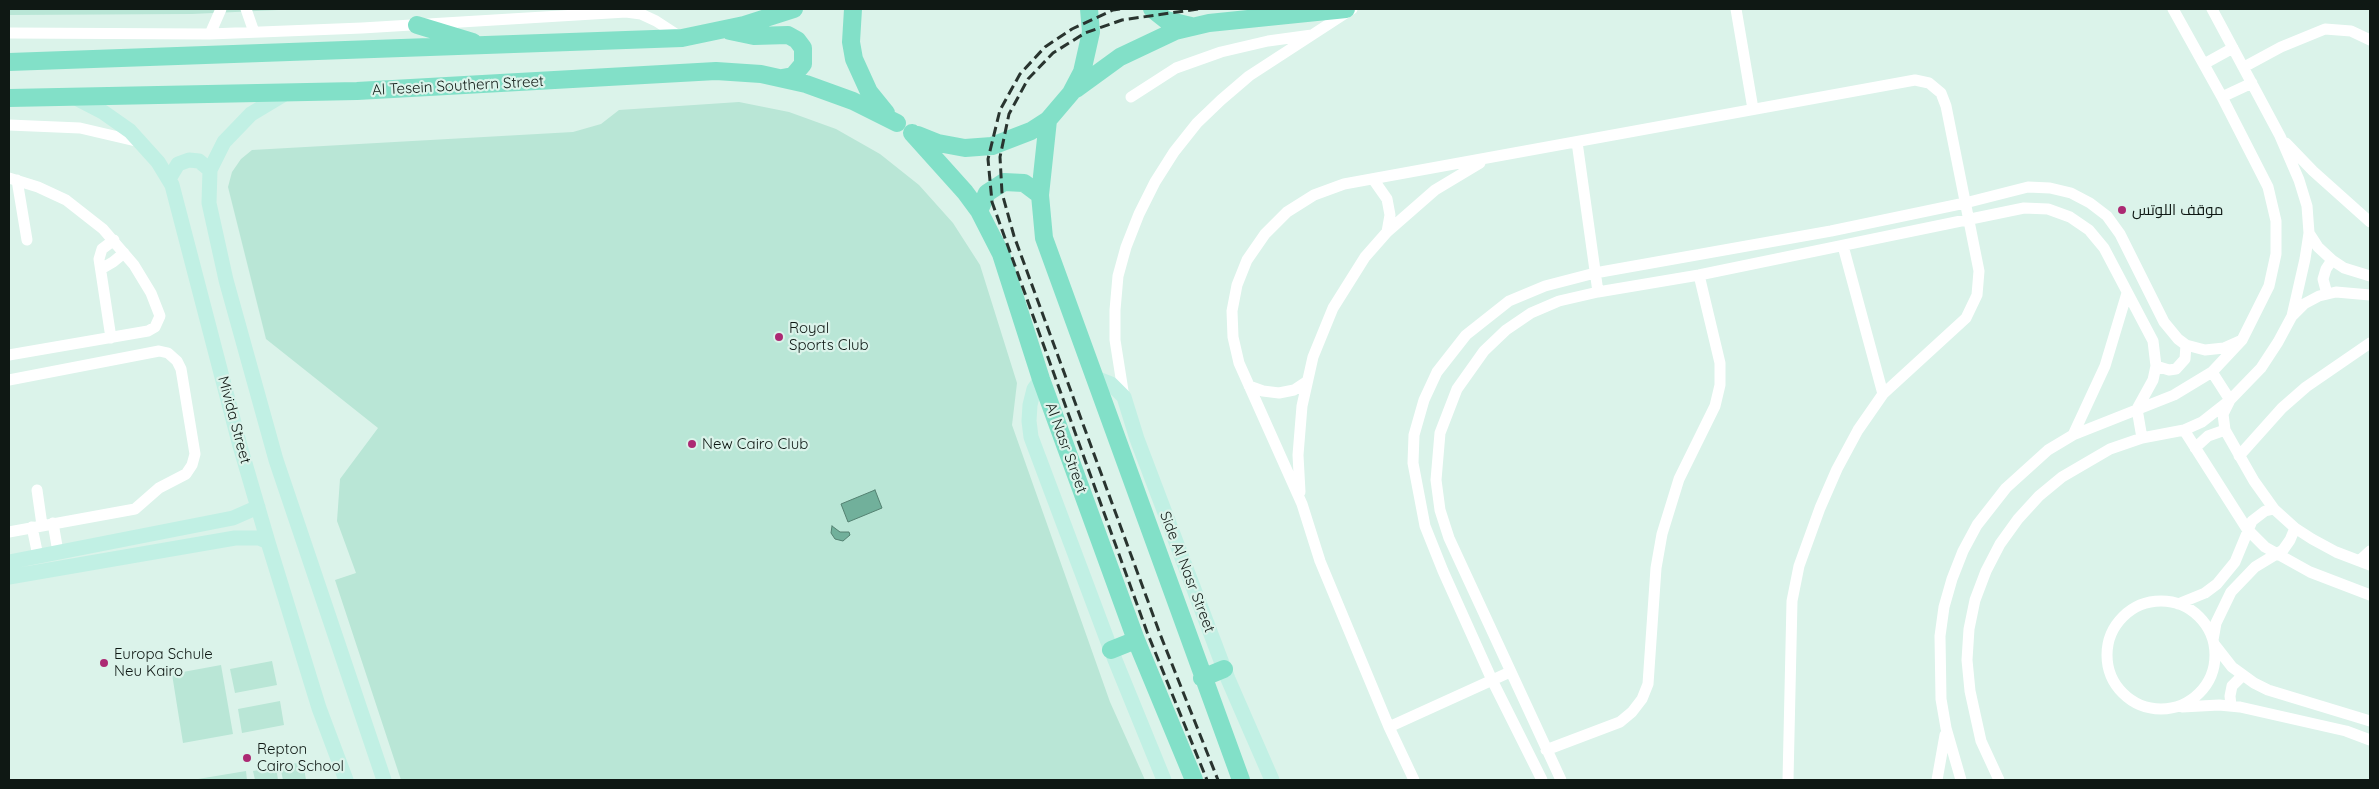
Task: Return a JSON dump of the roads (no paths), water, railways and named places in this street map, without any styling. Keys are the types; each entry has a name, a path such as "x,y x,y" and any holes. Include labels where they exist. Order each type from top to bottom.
{"main road":[{"path":"9,62 682,38 724,30 794,9"},
{"path":"852,9 851,42 860,76 882,109 897,123 912,133 938,144 965,148 992,146 1031,132 1048,120 1071,93 1082,72 1091,32 1089,9"},
{"path":"1152,9 1166,20 1192,26"},
{"path":"1071,93 1120,57 1153,40 1192,26 1346,9"},
{"path":"417,25 488,46"},
{"path":"724,30 754,36 788,35 797,40 803,48 803,64 797,73 782,78"},
{"name":"Al Tesein Southern Street","path":"9,98 286,94 716,71 782,78 830,92 897,123"},
{"path":"1048,120 1040,194 1044,238 1202,678 1241,780"},
{"name":"Al Nasr Street","path":"912,133 966,192 979,211 1001,254 1041,378 1136,640 1194,780"},
{"path":"979,211 987,193 1004,182 1024,183 1040,194"},
{"path":"1111,650 1136,640"},
{"path":"1202,678 1224,669"}],"street":[{"path":"210,34 221,9"},
{"path":"246,9 254,32"},
{"path":"1124,397 1116,340 1115,310 1118,276 1136,222 1155,182 1174,152 1197,123 1221,100 1249,76 1353,9"},
{"path":"1736,9 1753,110"},
{"path":"1961,780 1946,728 1941,699 1940,636 1944,607 1963,552 1977,526 2006,488 2033,462 2073,436 2174,395 2212,372 2242,340 2269,286 2276,254 2276,221 2268,187 2222,97 2173,9"},
{"path":"1999,780 1981,741 1970,691 1967,660 1969,630 1976,600 1986,571 2013,525 2038,496 2062,477 2110,449 2142,438 2184,430 2202,422 2230,400 2261,368 2292,316 2306,260 2309,233 2307,206 2299,180 2280,136 2212,9"},
{"path":"9,32 210,34 417,25 626,12 641,14 656,21 682,38"},
{"path":"2244,67 2281,47 2325,29 2351,31 2370,40"},
{"path":"1131,97 1176,68 1221,52 1268,41 1316,34"},
{"path":"2204,64 2233,48"},
{"path":"1414,780 1389,727 1320,561 1302,504 1239,363 1233,337 1232,311 1237,285 1248,260 1265,234 1287,212 1314,195 1344,184 1915,80 1929,83 1940,93 1946,106 1970,220 1979,271 1979,283 1973,307 1966,318 1897,379 1883,394 1858,430 1837,468 1820,508 1800,566 1790,621 1788,780"},
{"path":"2222,97 2252,83"},
{"name":"Mivida Street","path":"286,94 260,108 237,127 224,142 210,170 209,202 226,280 276,460 384,780"},
{"name":"Mivida Street","path":"74,97 110,116 142,143 169,178 177,199 268,542 318,708 346,780"},
{"path":"9,125 80,128 142,143"},
{"path":"2280,136 2319,178 2370,222"},
{"path":"1577,142 1598,292"},
{"path":"1302,504 1298,455 1302,406 1313,357 1333,308 1365,257 1387,232 1435,190 1490,158"},
{"path":"169,178 174,168 189,160 204,163 210,170"},
{"path":"9,355 152,330 158,324 160,316 143,279 114,240 90,218 66,200 13,179"},
{"path":"13,179 27,240"},
{"path":"1372,179 1387,199 1390,215 1387,232"},
{"path":"1542,780 1492,680 1425,526 1413,463 1414,434 1424,400 1437,372 1466,335 1509,301 1545,286 1595,273 1848,228 1965,203 2028,187 2050,188 2071,193 2090,203 2107,216 2120,234 2170,332 2186,345 2205,350 2224,348 2242,340"},
{"path":"1561,780 1449,538 1443,520 1436,480 1440,433 1457,389 1474,363 1494,340 1518,321 1559,300 1700,275 2024,208 2048,209 2070,217 2089,230 2104,248 2153,341 2156,366 2153,380 2137,409 2142,438"},
{"path":"1843,246 1854,233 1848,228"},
{"path":"1831,231 1827,241 1843,246"},
{"path":"2309,233 2318,247 2332,260 2344,268 2370,276"},
{"path":"112,338 100,254 105,245 114,240"},
{"path":"1843,246 1883,394"},
{"path":"101,269 114,262 124,253"},
{"path":"2328,294 2323,279 2326,269 2332,260"},
{"path":"1546,750 1620,722 1642,700 1648,684 1656,568 1662,534 1679,479 1715,406 1720,385 1720,362 1700,275"},
{"path":"2292,316 2304,304 2328,294 2352,292 2370,295"},
{"path":"2073,436 2104,366 2127,293"},
{"path":"2239,456 2276,414 2306,387 2331,367 2370,343"},
{"path":"2156,366 2169,370 2176,368 2185,359 2186,345"},
{"path":"9,380 159,352 172,355 181,369 195,449 194,460 190,470 181,477 158,488 135,509 9,532"},
{"path":"2212,372 2230,400"},
{"path":"1093,377 1111,384 1124,397"},
{"path":"1041,378 1034,389 1030,405 1031,438 1111,650 1164,780"},
{"path":"1249,386 1263,391 1279,393 1294,390 1306,382"},
{"name":"Side Al Nasr Street","path":"1124,397 1137,439 1224,669 1272,780"},
{"path":"2230,400 2223,414 2225,430 2239,456 2274,509 2294,528 2336,552 2365,563 2370,551"},
{"path":"2184,430 2247,529 2265,547 2310,572 2370,595"},
{"path":"2196,448 2208,436 2225,430"},
{"path":"37,490 42,525 38,556"},
{"path":"9,562 233,518 258,507"},
{"path":"2178,604 2205,593 2227,574 2241,549 2247,529 2258,515 2274,509"},
{"path":"42,525 58,552"},
{"path":"200,525 204,543"},
{"path":"2173,708 2186,703 2198,695 2212,672 2216,623 2230,592 2255,568 2278,554 2290,540 2294,528"},
{"path":"164,531 169,549"},
{"path":"9,577 244,536 268,542"},
{"path":"2370,721 2268,690 2242,676 2214,642 2200,618 2178,604 2164,601 2150,602 2136,607 2124,616 2115,627 2109,640 2107,655 2114,683 2123,694 2135,703 2147,708 2173,708 2196,705 2232,706 2346,730 2370,740"},
{"path":"1389,727 1510,672"},
{"path":"2232,706 2230,696 2232,686 2242,676"},
{"path":"1937,780 1946,728"}],"railway":[{"path":"1120,9 1113,10 1072,29 1045,47 1020,74 1000,110 988,159 992,202 1147,632 1207,780"},
{"path":"1198,9 1122,20 1085,33 1053,53 1028,79 1009,114 1000,157 1002,193 1014,236 1160,634 1218,780"}],"place":[{"name":"موقف اللوتس","path":"2122,210"},
{"name":"Royal Sports Club","path":"779,337"},
{"name":"New Cairo Club","path":"692,444"},
{"name":"Europa Schule Neu Kairo","path":"104,663"},
{"name":"Repton Cairo School","path":"247,758"}]}
